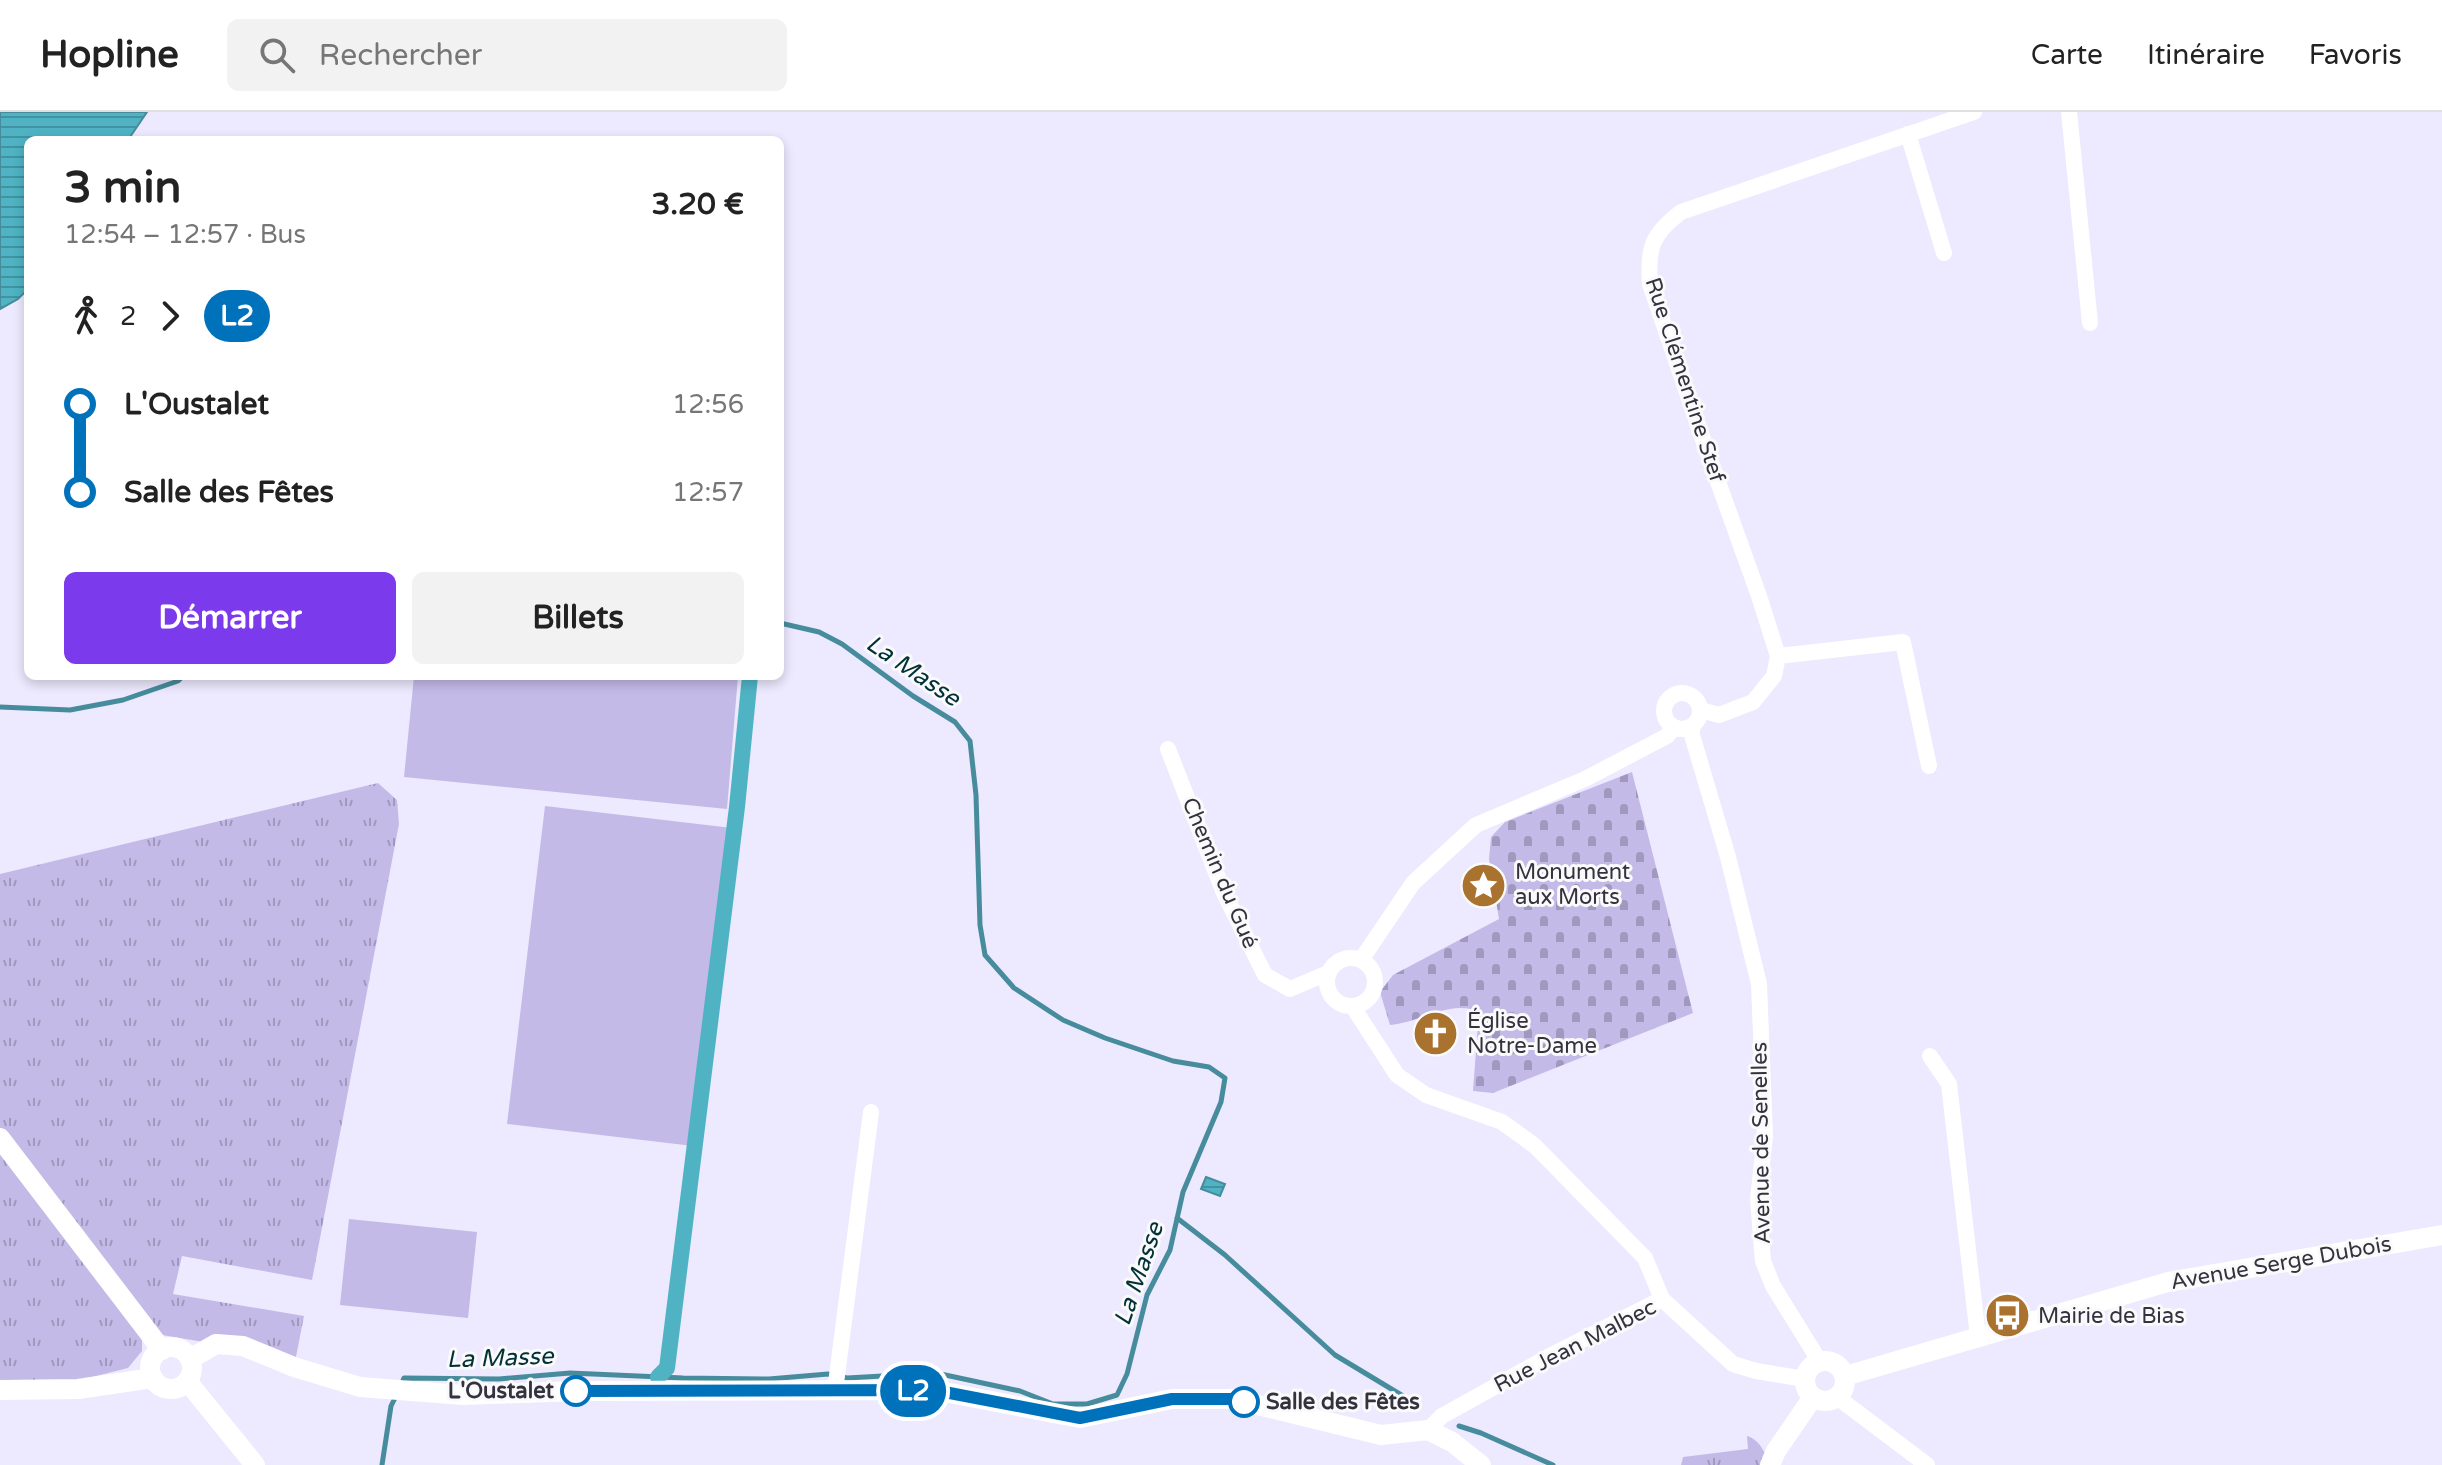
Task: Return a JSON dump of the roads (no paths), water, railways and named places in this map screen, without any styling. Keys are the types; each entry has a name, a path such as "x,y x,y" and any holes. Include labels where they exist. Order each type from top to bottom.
{"street":[{"name":"Rue Clémentine Stef","path":"1778,656 1650,284 1648,260 1654,239 1662,226 1681,212 1974,112"},
{"path":"2069,112 2090,323"},
{"path":"1908,134 1944,253"},
{"path":"1701,710 1719,715 1753,702 1774,676 1778,656 1903,642 1929,766"},
{"path":"1684,692 1696,698 1701,710 1692,726 1680,729 1665,718 1664,712 1672,695 1684,692"},
{"name":"Avenue de Senelles","path":"1692,726 1759,984 1765,1136 1758,1199 1763,1261 1773,1286 1820,1362"},
{"path":"1361,960 1413,883 1476,825 1585,779 1667,736 1674,727"},
{"name":"Chemin du Gué","path":"1168,749 1224,893 1265,975 1290,989 1328,973"},
{"path":"1353,1007 1368,1000 1376,983 1369,965 1351,958 1333,965 1326,983 1334,1000 1353,1007 1397,1075 1426,1095 1502,1122 1535,1146 1645,1258 1662,1299"},
{"path":"1930,1056 1949,1084 1978,1337"},
{"path":"835,1391 871,1112"},
{"path":"0,1138 162,1350"},
{"name":"Avenue Serge Dubois","path":"1845,1376 2168,1282 2442,1235"},
{"name":"Rue Jean Malbec","path":"1428,1430 1442,1416 1662,1299 1733,1364 1809,1388"},
{"path":"190,1359 216,1344 243,1346 294,1367 360,1387 463,1395 576,1391 934,1390 1080,1418 1172,1399 1233,1399 1381,1435 1428,1430 1452,1442 1481,1465"},
{"path":"162,1350 181,1350 190,1359 192,1371 182,1386 169,1389 153,1378 151,1365 162,1350"},
{"path":"1770,1465 1809,1388 1810,1369 1820,1362 1832,1362 1845,1376 1844,1388 1837,1397 1825,1402 1809,1388"},
{"path":"0,1390 78,1389 153,1378"},
{"path":"187,1381 255,1465"},
{"path":"1837,1397 1927,1465"}],"water":[{"path":"0,112 147,112 131,136 24,136 24,293 0,309"},
{"path":"1206,1177 1225,1184 1220,1196 1201,1189"}],"waterway":[{"name":"La Masse","path":"402,1383 404,1378 499,1379 570,1373 769,1379 828,1374 847,1378 936,1373 1020,1391 1053,1404 1087,1404 1117,1395 1127,1374 1147,1295 1170,1250 1183,1192 1221,1102 1225,1078 1209,1067 1173,1061 1105,1038 1063,1020 1014,988 985,955 980,925 976,795 970,741 955,722 913,696 842,644 819,632 784,624"},
{"name":"La Masse","path":"0,707 70,710 123,700 179,680"},
{"path":"658,1377 667,1368 737,807 750,680"},
{"path":"1177,1218 1225,1255 1335,1355 1408,1399"},
{"name":"La Masse","path":"382,1465 391,1406 396,1396"},
{"path":"1459,1426 1553,1465"}],"place":[{"name":"Monument aux Morts","path":"1484,885"},
{"name":"Église Notre-Dame","path":"1436,1034"},
{"name":"Mairie de Bias","path":"2007,1316"},
{"name":"L'Oustalet","path":"576,1391"},
{"name":"Salle des Fêtes","path":"1244,1402"}]}
